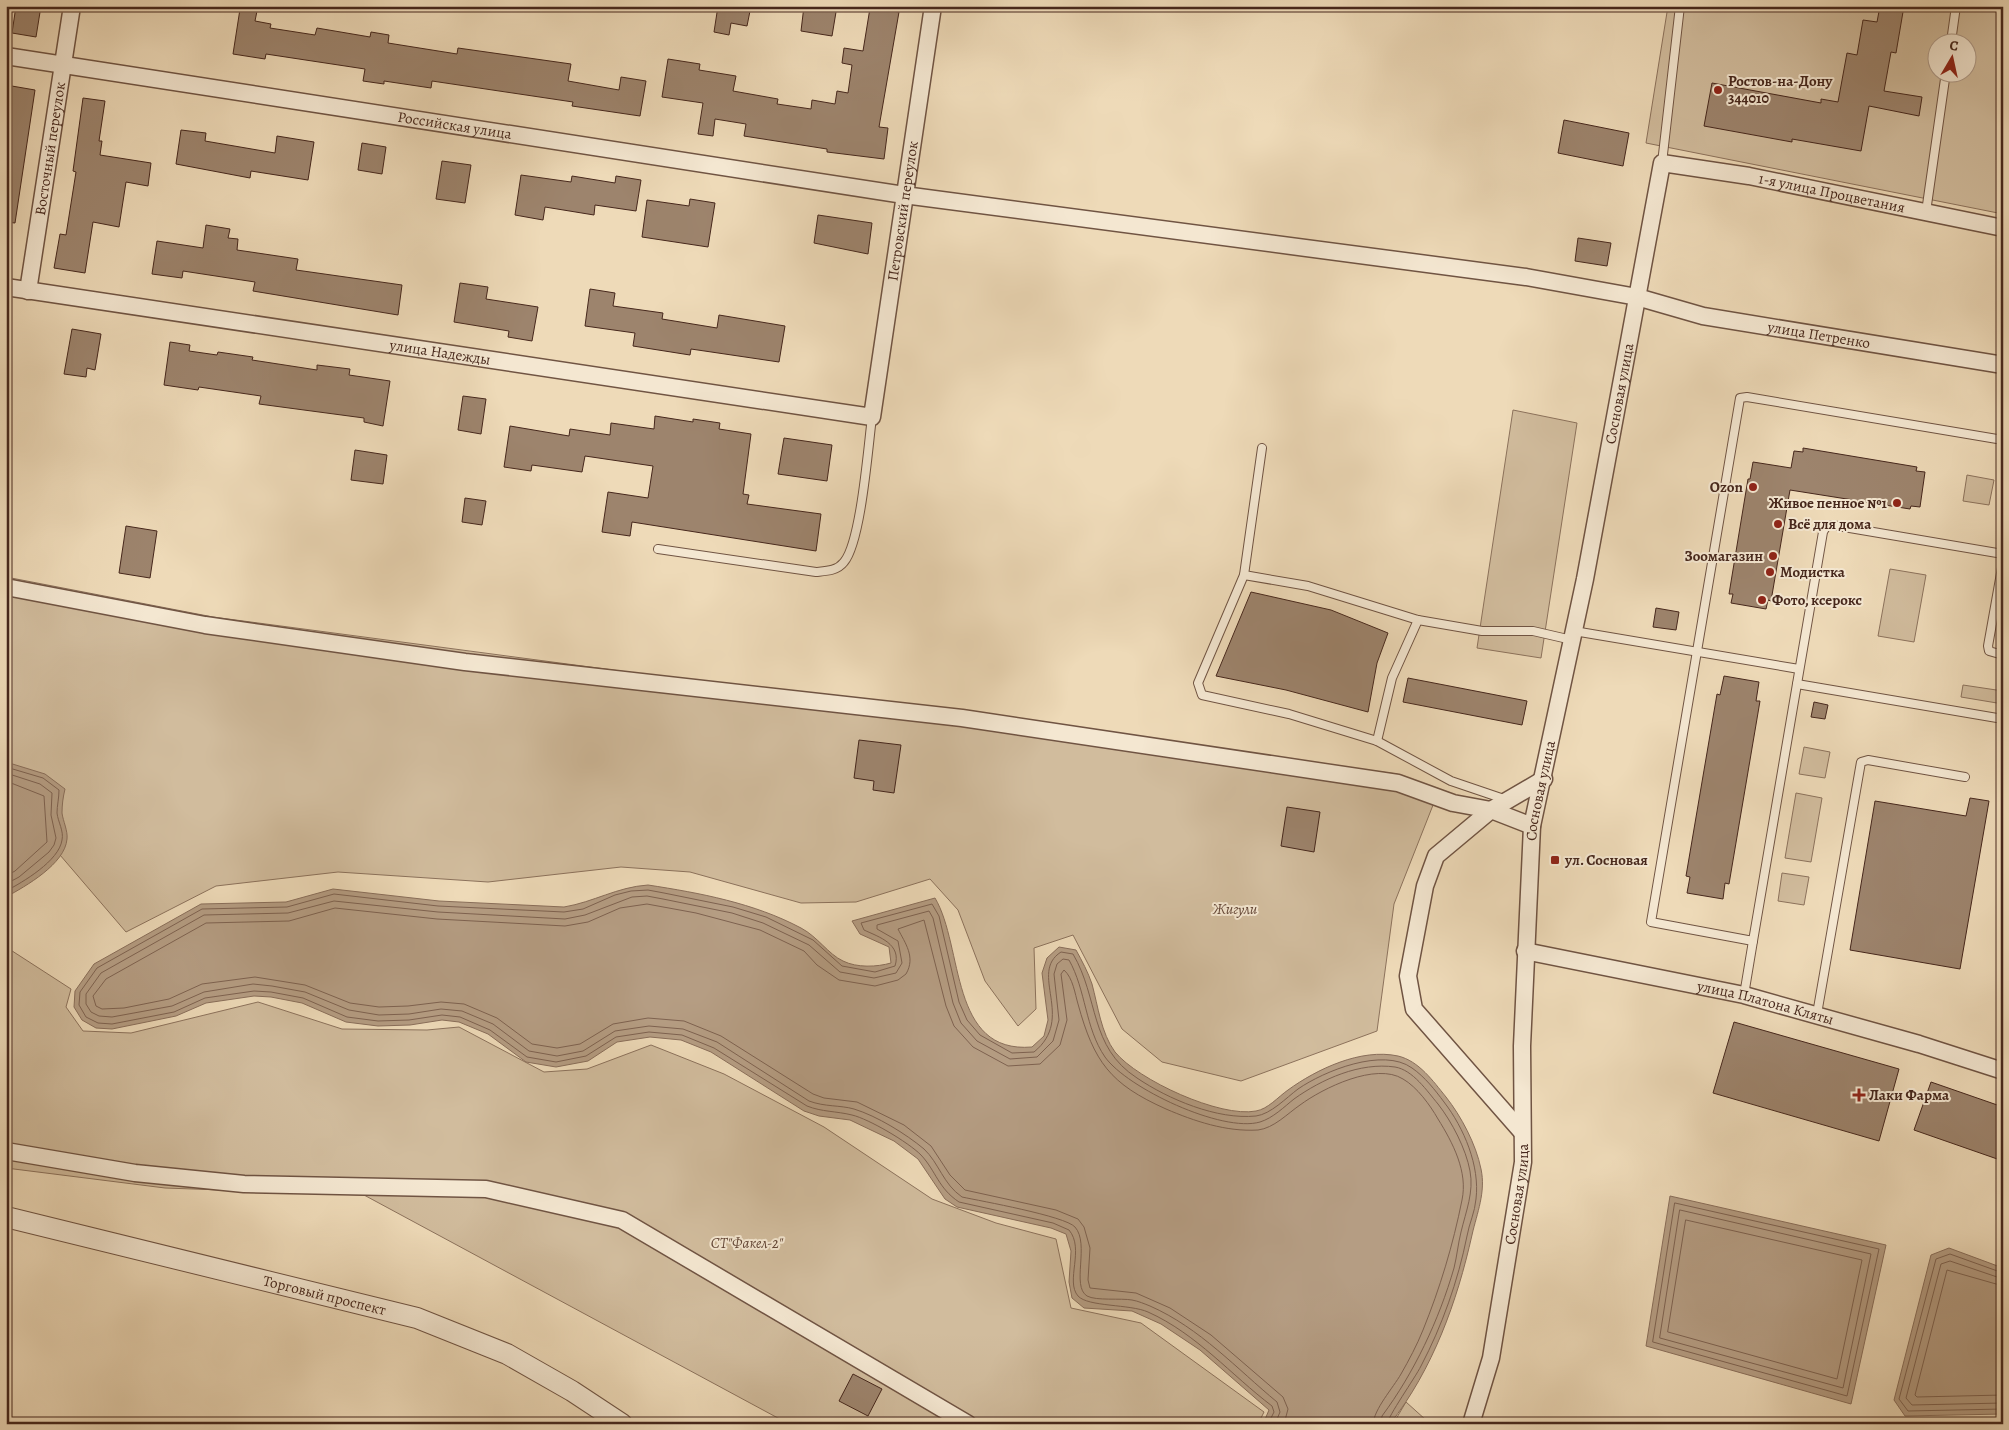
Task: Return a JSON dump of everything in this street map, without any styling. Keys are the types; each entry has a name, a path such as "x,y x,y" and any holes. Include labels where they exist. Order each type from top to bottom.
{"street":[{"name":"Восточный переулок","path":"28,291 72,6"},
{"name":"Петровский переулок","path":"872,417 933,6"},
{"name":"Российская улица","path":"6,56 904,195 1526,277 1637,298"},
{"name":"1-я улица Процветания","path":"1662,162 1749,176 2003,228"},
{"name":"Сосновая улица","path":"1471,1424 1491,1358 1523,1162 1521,1131 1525,952 1532,826 1544,779 1573,635 1662,162"},
{"name":"улица Надежды","path":"6,287 872,417"},
{"name":"улица Петренко","path":"1637,298 1703,316 2003,365"},
{"path":"6,587 234,630 466,662 962,718 1398,783 1453,803 1491,810 1532,826"},
{"path":"1521,1131 1414,1009 1408,976 1425,886 1436,856 1491,810 1544,779"},
{"name":"улица Платона Кляты","path":"1525,952 1744,995 1817,1014 2003,1071"},
{"path":"6,1151 135,1173 244,1184 486,1189 622,1220 968,1424"},
{"name":"Торговый проспект","path":"6,1216 417,1318 507,1354 572,1391 622,1424"}],"lane":[{"path":"1662,162 1680,6"},
{"path":"1952,32 1956,6"},
{"path":"1926,212 1945,82"},
{"path":"1753,941 1651,922 1740,398 1747,396 2003,440"},
{"path":"658,549 816,572 832,571 843,564 851,552 856,532 872,417"},
{"path":"1262,448 1244,575 1198,683 1202,695 1289,714 1377,741 1451,781 1507,800"},
{"path":"1744,995 1822,532 1826,527 1832,525 2003,554"},
{"path":"2003,562 1988,646 1989,651 2003,655"},
{"path":"1244,575 1308,586 1418,620 1482,631 1533,631 1573,635 1799,669"},
{"path":"1377,741 1392,678 1418,620"},
{"path":"1797,684 2003,718"},
{"path":"1817,1014 1861,762 1868,760 1965,777"}],"green space":[{"path":"1668,6 2003,6 2003,214 1646,143"},
{"path":"1513,410 1577,423 1541,658 1477,648"},
{"path":"1967,475 1994,480 1989,505 1963,501"},
{"path":"1890,569 1926,575 1914,642 1878,636"},
{"name":"Жигули","path":"6,577 213,617 1397,774 1437,795 1394,904 1377,1031 1241,1081 1162,1062 1122,1029 1073,935 1034,948 1036,1009 1018,1026 985,981 958,910 930,879 856,902 801,903 690,872 621,867 488,882 338,872 216,886 126,932 54,848 6,772"},
{"path":"1963,685 2003,691 2003,704 1961,697"},
{"path":"1804,747 1830,752 1825,778 1799,774"},
{"path":"1796,793 1822,798 1811,862 1785,858"},
{"path":"1782,873 1809,877 1804,905 1778,901"},
{"name":"СТ\"Факел-2\"","path":"6,947 71,989 66,1007 83,1031 131,1033 258,1002 342,1029 427,1030 459,1027 544,1072 587,1069 651,1045 724,1074 824,1127 932,1199 996,1223 1056,1239 1071,1308 1141,1323 1264,1412 1258,1424 789,1424 364,1195 165,1188 6,1168"},
{"path":"1406,1402 1426,1420 1425,1424 1393,1424"}],"water":[{"path":"6,762 45,774 65,789 62,813 67,839 65,848 52,865 24,887 6,897"},
{"path":"648,885 726,900 765,912 801,928 843,961 854,965 867,966 891,963 889,947 860,934 852,921 935,898 944,919 963,994 972,1016 986,1034 1005,1045 1032,1047 1044,1036 1048,1020 1042,973 1047,958 1059,947 1076,950 1092,984 1103,1028 1115,1052 1126,1063 1160,1085 1181,1095 1222,1109 1241,1112 1260,1110 1312,1075 1340,1062 1355,1058 1384,1054 1398,1056 1413,1062 1436,1085 1452,1105 1462,1122 1472,1140 1479,1160 1482,1186 1466,1260 1451,1310 1431,1358 1405,1403 1390,1424 1263,1424 1269,1410 1200,1350 1161,1324 1132,1311 1084,1308 1072,1298 1069,1282 1071,1251 1066,1234 1051,1228 957,1207 945,1199 918,1159 894,1141 850,1120 819,1116 804,1111 711,1052 681,1040 650,1037 617,1042 588,1061 556,1067 526,1062 488,1034 459,1022 442,1020 410,1025 378,1026 346,1022 302,1003 271,997 254,996 206,1003 176,1016 112,1029 96,1028 82,1020 74,1007 75,991 94,964 201,904 286,902 333,889 439,901 564,907 637,886"},
{"path":"1670,1196 1886,1245 1851,1404 1646,1346"},
{"path":"1949,1248 2003,1268 2003,1414 1905,1416 1894,1400 1931,1255"}],"building":[{"path":"16,6 41,6 36,37 12,33"},
{"path":"718,6 751,6 747,26 731,23 729,35 714,32"},
{"path":"804,6 837,6 832,36 801,31"},
{"path":"1880,6 1904,6 1896,53 1891,52 1884,91 1922,97 1919,116 1869,106 1861,151 1792,139 1792,142 1704,126 1712,83 1821,103 1821,99 1838,102 1847,53 1857,55 1863,20 1877,22"},
{"path":"870,8 899,12 879,127 888,128 884,159 827,152 827,149 744,136 746,124 715,119 713,136 698,134 703,103 662,97 668,59 700,64 699,70 736,76 733,91 778,99 777,104 811,109 812,100 835,104 837,91 848,93 852,65 842,63 844,48 863,51"},
{"path":"240,9 257,11 255,21 271,24 270,28 315,35 317,28 370,37 371,32 389,35 388,43 457,54 458,48 571,64 568,81 619,90 621,77 646,81 640,116 572,106 573,102 432,81 431,88 384,81 384,84 363,81 365,69 266,54 265,59 233,54"},
{"path":"6,85 35,90 15,223 6,222"},
{"path":"83,98 105,101 99,141 102,141 100,155 151,163 148,186 126,182 119,227 93,222 85,273 54,268 60,234 66,235 76,172 73,171"},
{"path":"1564,120 1629,133 1623,166 1558,153"},
{"path":"181,130 206,133 205,141 275,153 277,136 314,142 308,180 251,171 250,178 176,164"},
{"path":"362,143 386,147 382,174 358,170"},
{"path":"442,161 471,165 465,203 436,199"},
{"path":"521,175 571,182 572,176 615,183 616,176 641,180 636,211 595,205 594,215 545,207 543,220 515,215"},
{"path":"690,199 715,203 708,247 642,237 647,200 689,206"},
{"path":"818,215 872,223 868,254 814,243"},
{"path":"206,225 230,229 228,238 238,239 237,250 298,259 296,270 402,285 398,315 253,291 255,282 183,271 182,278 152,274 157,241 203,248"},
{"path":"1578,238 1611,243 1607,266 1575,261"},
{"path":"460,283 488,287 486,299 538,307 532,341 508,337 509,331 454,322"},
{"path":"590,289 615,293 613,306 663,313 662,319 717,328 719,315 785,326 779,362 691,349 690,355 633,346 635,333 585,326"},
{"path":"72,329 101,334 95,370 87,368 86,377 64,374"},
{"path":"170,342 190,345 189,351 217,355 218,352 253,357 252,360 317,370 317,365 350,369 349,375 390,381 383,426 364,422 364,418 259,404 261,396 199,387 198,390 164,385"},
{"path":"463,396 486,399 481,434 458,430"},
{"path":"655,416 693,422 693,419 720,423 719,429 751,434 743,494 749,495 747,504 821,514 816,551 632,522 630,536 602,532 608,492 648,498 653,466 585,456 582,472 532,465 531,471 504,467 510,426 569,436 570,429 610,435 611,423 654,429"},
{"path":"784,438 832,445 827,481 778,474"},
{"path":"1803,448 1917,467 1916,471 1925,472 1920,507 1911,506 1910,509 1790,490 1771,601 1768,600 1766,609 1731,603 1733,594 1729,594 1748,479 1750,479 1753,462 1791,468 1794,451 1803,452"},
{"path":"355,450 387,455 383,484 351,480"},
{"path":"465,498 486,501 482,525 462,522"},
{"path":"126,526 157,531 150,578 119,573"},
{"path":"1251,592 1331,610 1388,633 1377,663 1368,712 1286,690 1216,676"},
{"path":"1656,608 1679,612 1676,630 1653,627"},
{"path":"1724,676 1759,682 1756,701 1760,701 1729,884 1725,883 1723,899 1687,893 1690,877 1686,876 1717,694 1720,695"},
{"path":"1408,678 1527,701 1522,725 1403,702"},
{"path":"1814,702 1828,705 1825,719 1811,717"},
{"path":"859,740 901,745 894,793 873,790 874,781 854,778"},
{"path":"1970,798 1989,801 1960,969 1850,950 1875,801 1966,816"},
{"path":"1287,807 1320,812 1314,852 1281,846"},
{"path":"1734,1022 1899,1069 1879,1141 1713,1093"},
{"path":"1931,1082 2003,1107 2003,1161 1914,1130"},
{"path":"853,1374 882,1389 868,1416 839,1401"}],"place":[{"name":"Ростов-на-Дону 344010","path":"1718,90"},
{"name":"Ozon","path":"1753,487"},
{"name":"Живое пенное №1","path":"1897,503"},
{"name":"Всё для дома","path":"1778,524"},
{"name":"Зоомагазин","path":"1773,556"},
{"name":"Модистка","path":"1770,572"},
{"name":"Фото, ксерокс","path":"1762,600"},
{"name":"ул. Сосновая","path":"1555,860"},
{"name":"Лаки Фарма","path":"1859,1095"}]}
